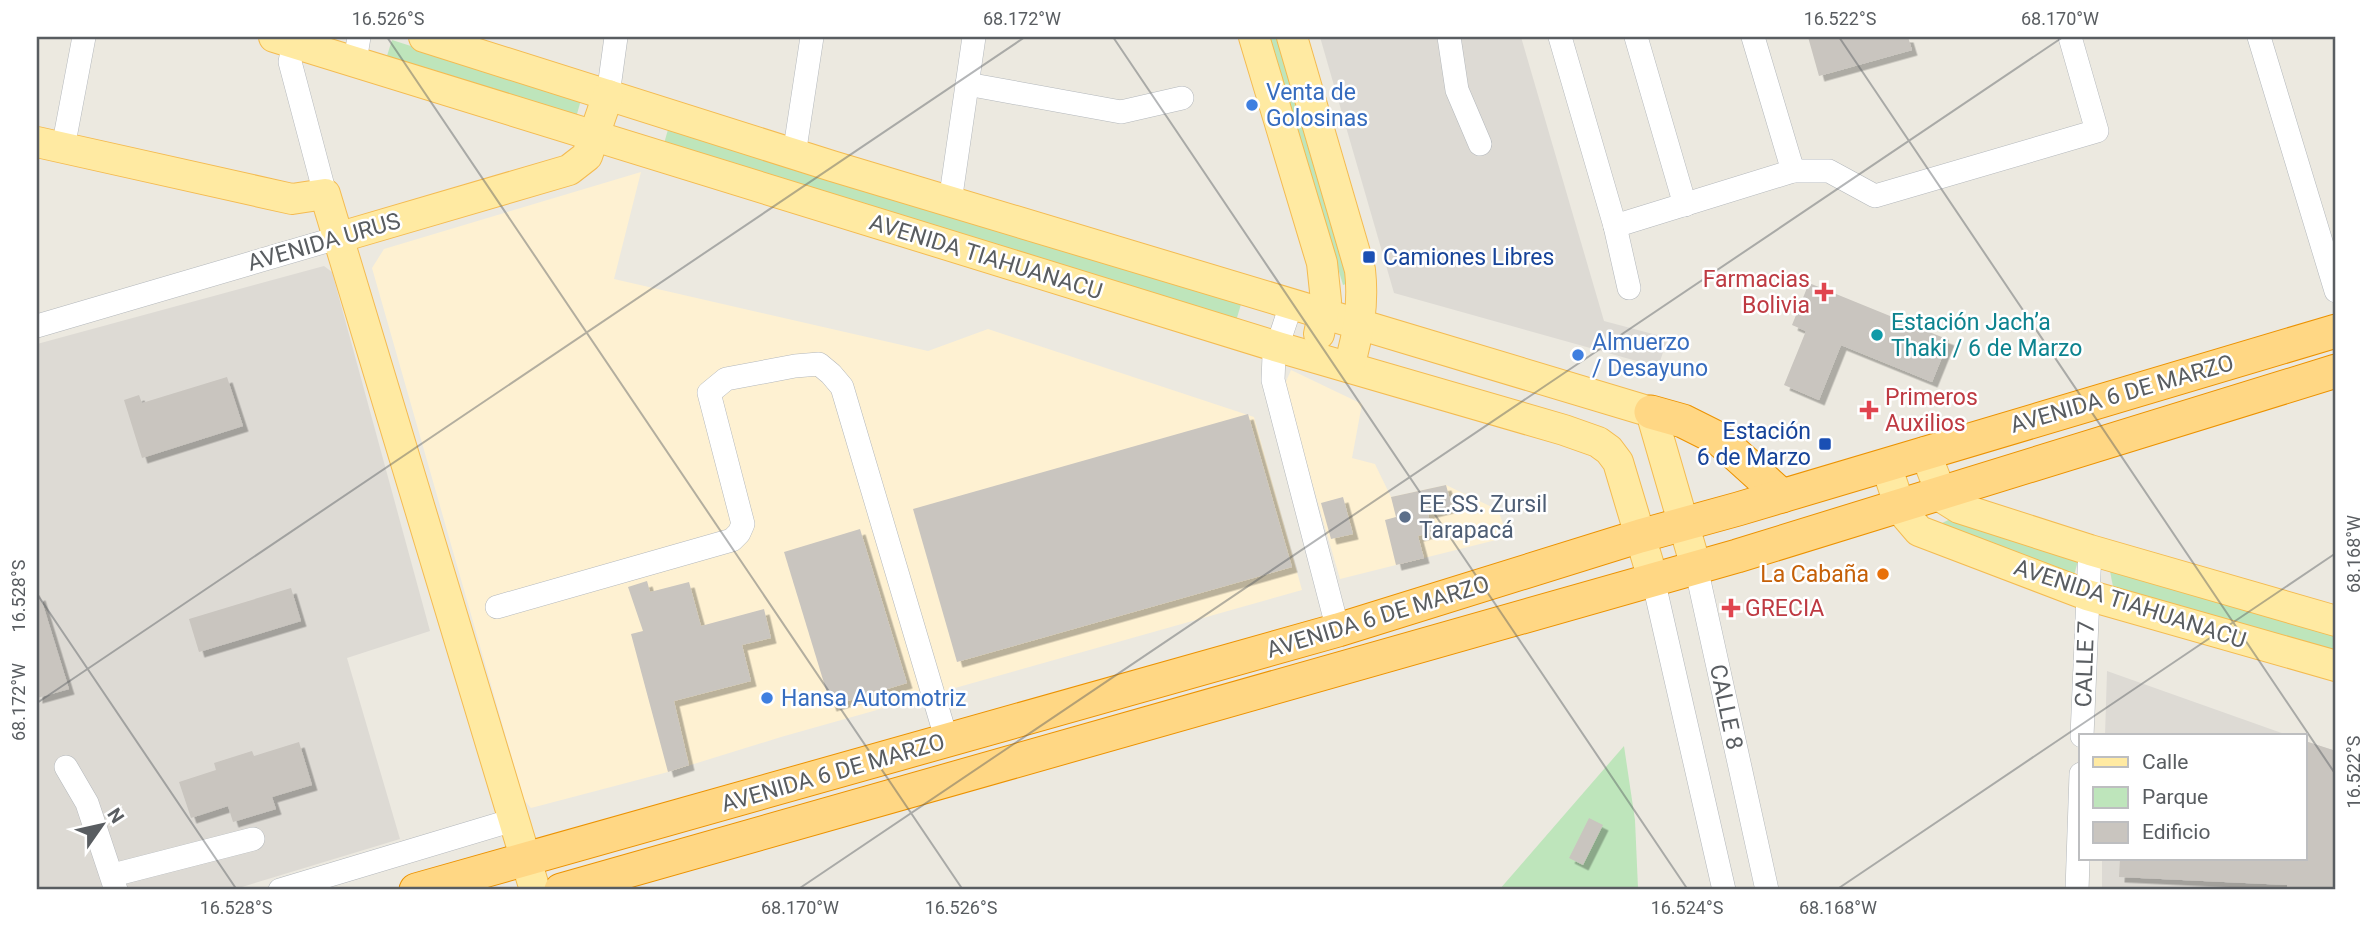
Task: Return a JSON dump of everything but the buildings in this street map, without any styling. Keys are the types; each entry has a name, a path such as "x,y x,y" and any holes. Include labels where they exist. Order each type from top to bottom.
{"highway":[{"name":"AVENIDA 6 DE MARZO","path":"416,890 530,875 947,741 1338,630 1640,536 2336,331"},
{"name":"AVENIDA 6 DE MARZO","path":"561,890 1696,567 2336,371"},
{"path":"1651,412 1683,421 1719,439 1782,496"}],"main road":[{"name":"AVENIDA TIAHUANACU","path":"424,37 794,155 1651,412"},
{"path":"1254,37 1322,262 1326,301 1314,357"},
{"path":"1292,37 1360,270 1363,296 1360,325 1349,367"},
{"name":"AVENIDA TIAHUANACU","path":"287,39 357,49 594,137 1278,347 1522,417 1598,442 1609,450 1618,463 1640,536"},
{"name":"AVENIDA URUS","path":"337,238 569,170 587,156 608,95"},
{"path":"50,145 292,200 325,194 530,875"},
{"path":"1651,412 1685,523"},
{"path":"1925,452 1940,492"},
{"name":"AVENIDA TIAHUANACU","path":"1886,465 1899,505 1909,522 1919,531 2087,595 2336,666"},
{"name":"AVENIDA TIAHUANACU","path":"1940,492 1949,503 1959,508 2090,550 2336,621"},
{"name":"CALLE 8","path":"1685,523 1696,567"},
{"name":"CALLE 8","path":"1640,536 1653,579"}],"street":[{"path":"50,145 84,37"},
{"path":"608,95 616,37"},
{"path":"794,155 811,37"},
{"path":"950,202 974,37"},
{"path":"1449,37 1457,90 1480,144"},
{"path":"1560,37 1615,226 1629,288"},
{"path":"1636,37 1685,205"},
{"path":"1754,37 1793,171"},
{"path":"1615,226 1793,171 1829,171 1875,197 2097,131 2070,37"},
{"path":"2259,37 2336,291"},
{"path":"287,39 292,72 325,194"},
{"path":"967,84 1121,112 1182,99"},
{"name":"AVENIDA URUS","path":"37,326 337,238"},
{"path":"1291,305 1274,356 1273,380 1338,630"},
{"path":"498,607 732,540 740,533 743,524 709,393 726,379 819,364 842,387 947,741"},
{"name":"CALLE 7","path":"2082,734 2090,550"},
{"name":"CALLE 8","path":"1696,567 1766,890"},
{"name":"CALLE 8","path":"1653,579 1724,890"},
{"path":"66,767 87,803 115,883 253,839"},
{"path":"280,890 513,820"},
{"path":"2077,890 2079,832"}],"shaded area":[{"path":"1320,37 1521,37 1604,321 1668,338 1658,367 1394,293"},
{"path":"641,172 614,279 928,351 988,329 1254,417 1302,590 781,737 668,772 531,808 524,800 372,268 384,249"},
{"path":"324,266 332,272 430,631 347,658 400,839 232,890 37,890 37,344"},
{"path":"1291,370 1362,404 1352,458 1375,464 1391,497 1446,485 1498,510 1508,537 1340,579 1284,386"},
{"path":"2107,671 2284,734 2105,734"},
{"path":"2306,741 2336,751 2336,890 2102,889 2102,860 2306,860"}],"green space":[{"path":"1270,37 1283,37 1354,281 1343,285"},
{"path":"392,40 581,100 575,121 385,62"},
{"path":"669,126 1242,301 1236,321 663,147"},
{"path":"1957,516 2078,561 2073,579 1954,533 1942,523"},
{"path":"2110,571 2336,635 2336,653 2114,592"},
{"path":"1624,746 1635,820 1638,888 1499,890"}],"place":[{"name":"Venta de Golosinas","path":"1252,105"},
{"name":"Camiones Libres","path":"1369,257"},
{"name":"Farmacias Bolivia","path":"1824,292"},
{"name":"Estación Jach’a Thaki / 6 de Marzo","path":"1877,335"},
{"name":"Almuerzo / Desayuno","path":"1578,355"},
{"name":"Primeros Auxilios","path":"1869,410"},
{"name":"Estación 6 de Marzo","path":"1825,444"},
{"name":"EE.SS. Zursil Tarapacá","path":"1405,517"},
{"name":"La Cabaña","path":"1883,574"},
{"name":"GRECIA","path":"1731,608"},
{"name":"Hansa Automotriz","path":"767,698"}]}
